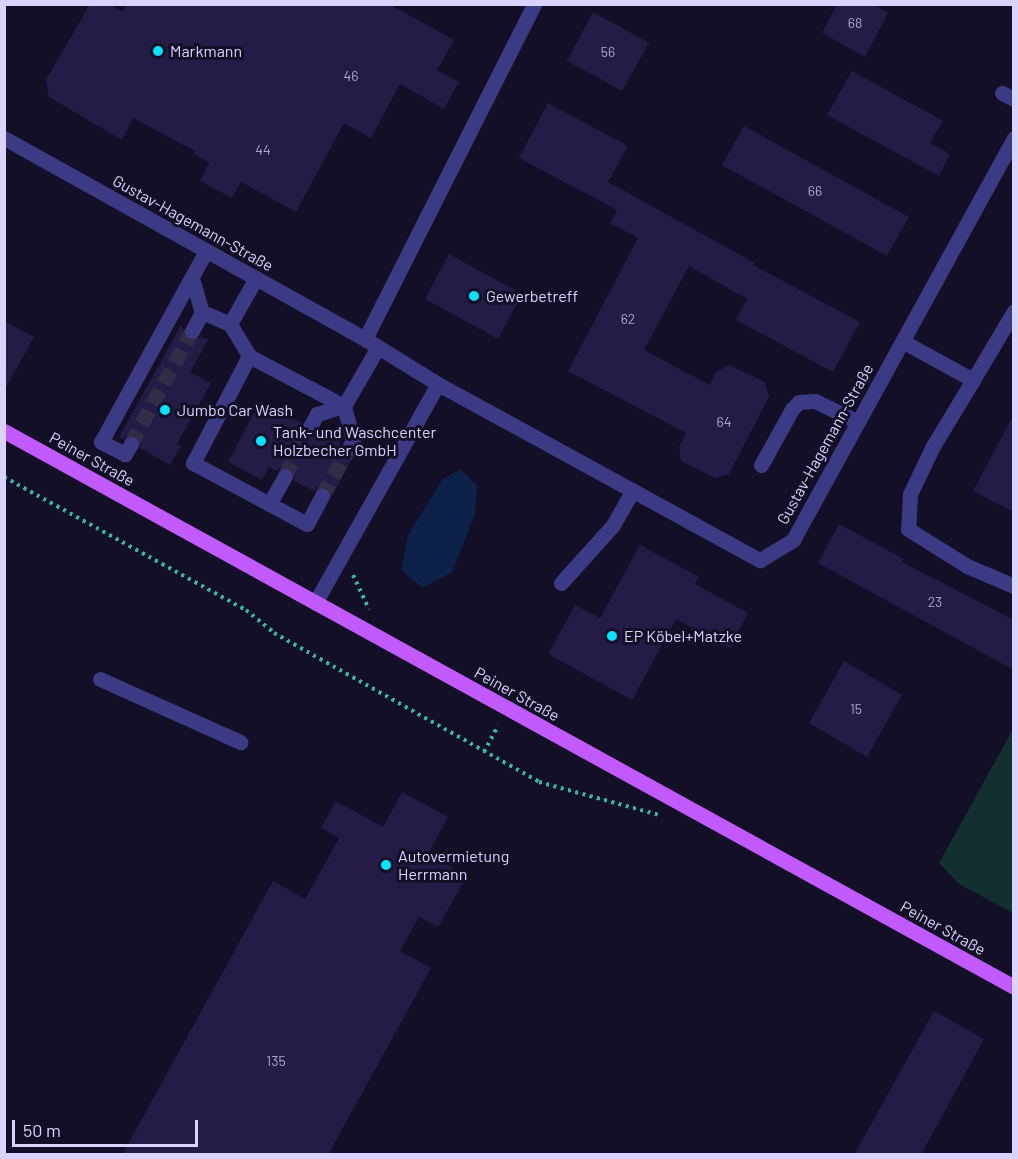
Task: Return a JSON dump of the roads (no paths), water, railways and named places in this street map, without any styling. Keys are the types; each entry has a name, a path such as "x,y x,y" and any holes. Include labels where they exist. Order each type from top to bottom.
{"main road":[{"name":"Peiner Straße","path":"4,431 1014,987"}],"street":[{"path":"364,339 534,4"},
{"name":"Gustav-Hagemann-Straße","path":"4,138 364,339 438,384 760,560 793,540 902,341 1007,164 1014,138"},
{"path":"131,444 125,454 101,442 206,251"},
{"path":"192,278 202,312 192,331"},
{"path":"230,324 255,278"},
{"path":"1014,311 933,446 910,494 908,529 967,566 1014,586"},
{"path":"202,312 230,324 249,356 344,406 353,440 349,447"},
{"path":"902,341 973,380"},
{"path":"310,427 317,414 344,406 378,347"},
{"path":"249,356 193,463 307,524 322,496"},
{"path":"315,603 438,384"},
{"path":"761,465 792,409 799,402 815,400 858,422"},
{"path":"269,504 285,476"},
{"path":"561,583 613,525 633,490"},
{"path":"100,679 240,742"}],"water":[{"path":"460,469 477,486 475,514 452,572 423,588 401,570 408,535 442,480"}],"tunnel":[{"path":"131,444 192,331"},
{"path":"285,476 310,427"},
{"path":"322,496 349,448"}],"place":[{"name":"Markmann","path":"158,51"},
{"name":"Gewerbetreff","path":"474,296"},
{"name":"Jumbo Car Wash","path":"165,410"},
{"name":"Tank- und Waschcenter Holzbecher GmbH","path":"261,441"},
{"name":"EP Köbel+Matzke","path":"612,636"},
{"name":"Autovermietung Herrmann","path":"386,865"}]}
